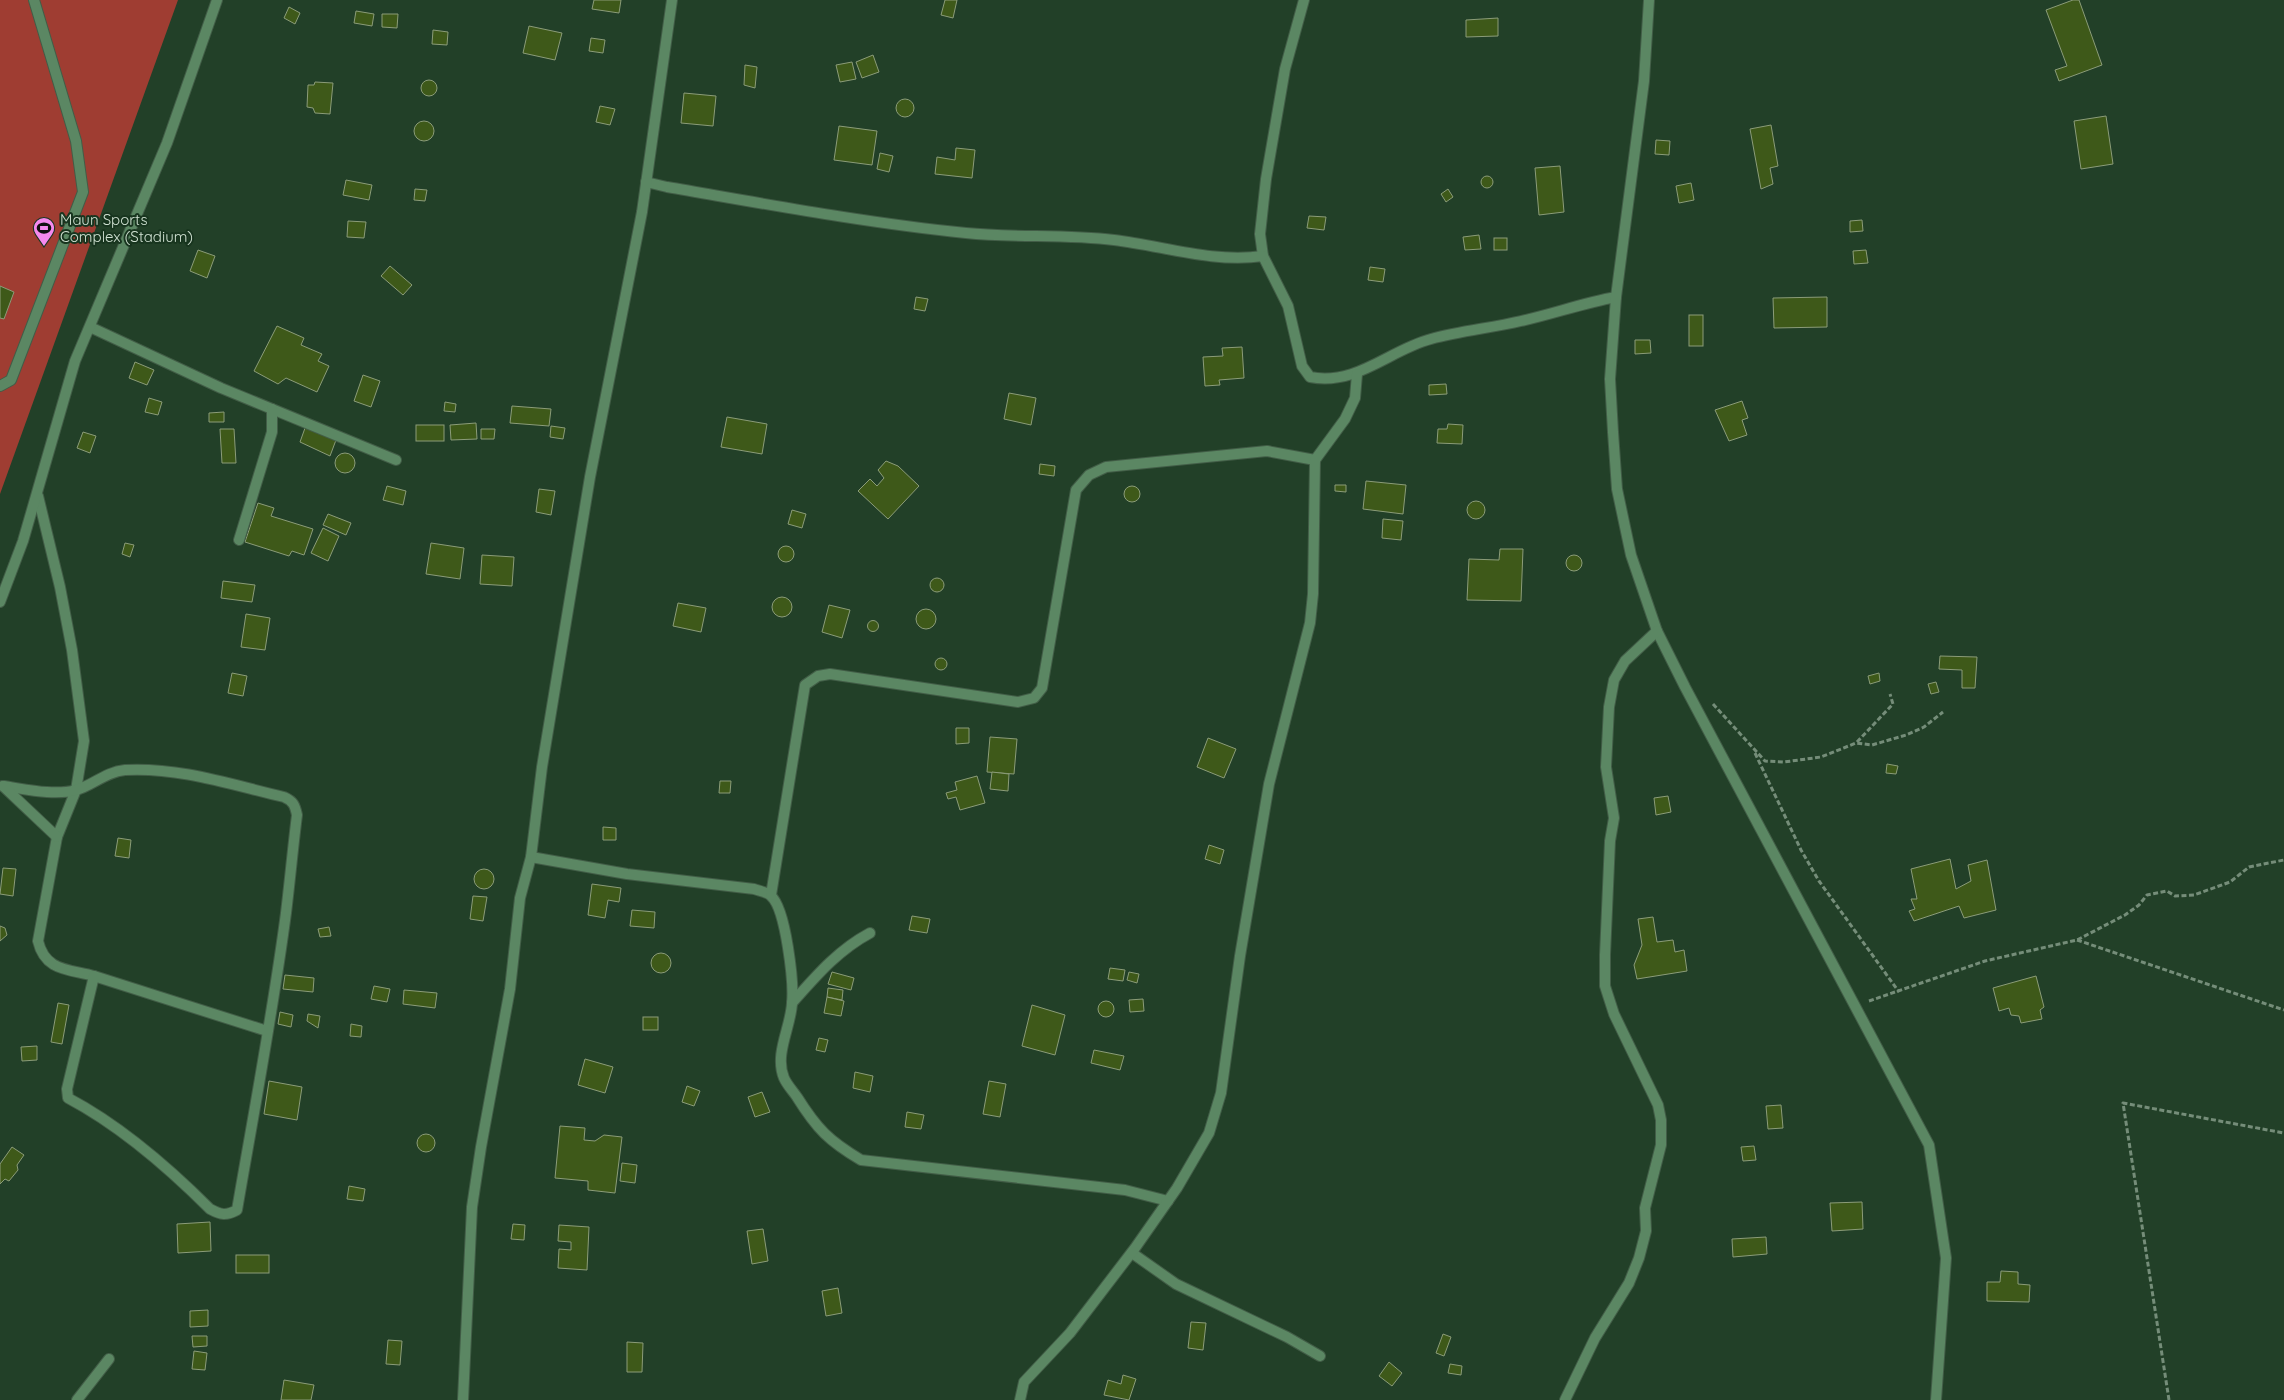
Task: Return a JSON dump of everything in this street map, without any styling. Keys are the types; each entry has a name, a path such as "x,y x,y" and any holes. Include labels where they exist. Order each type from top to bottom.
{"street":[{"path":"0,386 11,380 84,192 76,141 34,0"},
{"path":"0,602 38,495 75,361 167,143 217,0"},
{"path":"463,1400 472,1207 510,989 520,898 531,857 542,767 590,477 642,212 672,0"},
{"path":"1304,0 1285,69 1266,179 1260,234 1263,256 1285,300 1294,328 1302,366 1310,377 1323,380 1357,374 1430,339 1522,321 1581,303 1616,297"},
{"path":"1649,0 1644,81 1616,297 1610,380 1618,489 1631,555 1657,631 1929,1146 1946,1258 1936,1400"},
{"path":"646,182 901,226 969,233 1113,240 1207,256 1239,259 1263,256"},
{"path":"90,327 272,409 396,460"},
{"path":"1020,1400 1024,1382 1070,1333 1132,1252 1168,1201 1208,1133 1221,1093 1240,956 1269,784 1310,623 1313,594 1315,460 1344,418 1355,398 1357,374"},
{"path":"239,540 272,432 272,409"},
{"path":"771,895 805,686 818,676 830,674 1018,702 1034,698 1042,688 1076,490 1089,475 1106,467 1267,451 1315,460"},
{"path":"38,495 60,587 80,705 84,741 76,790 57,837 38,941 41,954 50,964 94,976 267,1031"},
{"path":"1565,1400 1600,1328 1629,1283 1646,1232 1646,1208 1661,1145 1661,1120 1658,1105 1614,1014 1605,986 1607,888 1610,841 1614,818 1606,767 1609,707 1614,680 1626,661 1657,631"},
{"path":"2,786 30,790 76,790 98,778 123,770 165,771 194,775 292,801 297,814 286,914 237,1210 228,1214 220,1214 210,1209 152,1155 105,1120 68,1098 67,1089 94,976"},
{"path":"2,786 57,837"},
{"path":"531,857 627,874 754,889 771,895 780,910 787,940 792,1003 784,1040 782,1062 784,1078 814,1124 838,1146 861,1160 1126,1190 1168,1201"},
{"path":"792,1003 818,974 851,943 870,933"},
{"path":"1132,1252 1176,1284 1287,1336 1320,1356"},
{"path":"77,1400 109,1359"}],"path":[{"path":"1708,701 1716,706 1753,750 1765,761 1784,762 1821,757 1856,743 1892,704 1890,694"},
{"path":"1856,743 1872,746 1906,735 1924,726 1943,712"},
{"path":"1753,750 1819,881 1899,992"},
{"path":"1854,1006 1985,961 2077,940 2125,915 2139,905 2147,895 2167,891 2175,896 2194,895 2230,882 2249,867 2284,860"},
{"path":"2077,940 2284,1010"},
{"path":"2169,1400 2122,1104 2284,1133"}],"shaded area":[{"name":"Maun Sports Complex (Stadium)","path":"0,0 178,0 0,494"}],"building":[{"path":"594,0 621,0 619,13 592,9"},
{"path":"945,0 957,0 953,18 941,15"},
{"path":"2073,0 2079,0 2102,65 2059,81 2055,70 2067,66 2046,10"},
{"path":"289,7 300,13 295,24 284,18"},
{"path":"356,11 374,14 372,26 354,23"},
{"path":"382,14 398,14 397,28 382,27"},
{"path":"1498,18 1498,36 1466,37 1466,20"},
{"path":"529,26 562,33 555,60 523,53"},
{"path":"433,30 448,32 447,45 432,44"},
{"path":"591,38 605,40 603,53 589,51"},
{"path":"873,55 879,72 862,78 856,62"},
{"path":"852,62 856,79 840,82 836,65"},
{"path":"745,65 757,67 755,88 744,85"},
{"path":"429,80 435,82 437,88 435,94 429,96 423,94 421,88 423,82"},
{"path":"315,82 333,83 330,114 315,113 313,108 307,107 308,85 314,85"},
{"path":"684,93 716,96 713,126 681,123"},
{"path":"905,99 911,102 914,108 911,114 905,117 899,114 896,108 899,102"},
{"path":"600,106 615,109 610,125 596,122"},
{"path":"2106,116 2113,164 2081,169 2074,121"},
{"path":"424,121 431,124 434,131 431,138 424,141 417,138 414,131 417,124"},
{"path":"1771,125 1778,166 1770,168 1773,184 1761,189 1750,129"},
{"path":"839,126 877,131 872,165 834,160"},
{"path":"1656,140 1670,141 1669,155 1655,154"},
{"path":"956,148 975,150 972,178 935,174 937,157 955,160"},
{"path":"880,153 893,156 889,172 877,169"},
{"path":"1560,166 1564,212 1539,215 1535,168"},
{"path":"1489,176 1492,177 1492,187 1485,188 1482,187 1481,180 1482,177"},
{"path":"346,180 372,185 369,200 343,195"},
{"path":"1691,183 1694,200 1679,203 1676,186"},
{"path":"415,189 427,190 425,201 414,200"},
{"path":"1448,189 1453,197 1446,202 1441,194"},
{"path":"1309,216 1326,217 1324,230 1307,228"},
{"path":"1862,220 1863,231 1850,232 1850,221"},
{"path":"348,221 366,222 364,238 347,237"},
{"path":"1479,235 1481,249 1465,250 1463,237"},
{"path":"1494,238 1507,238 1507,250 1494,250"},
{"path":"198,250 215,256 207,278 190,271"},
{"path":"1866,250 1868,263 1854,264 1853,251"},
{"path":"390,266 412,285 403,295 381,276"},
{"path":"1370,267 1385,269 1383,282 1368,280"},
{"path":"0,286 14,292 4,319 0,318"},
{"path":"916,297 928,299 925,311 914,309"},
{"path":"1827,297 1827,327 1774,328 1773,298"},
{"path":"1689,315 1703,315 1703,346 1689,346"},
{"path":"277,326 304,338 301,345 322,354 318,361 329,366 317,392 286,378 278,384 254,371"},
{"path":"1635,340 1650,340 1651,353 1635,354"},
{"path":"1242,347 1244,378 1219,380 1220,385 1205,386 1203,357 1223,356 1222,348"},
{"path":"135,362 154,370 147,385 129,378"},
{"path":"363,375 380,381 371,407 354,401"},
{"path":"1446,384 1447,394 1429,395 1429,385"},
{"path":"1009,393 1036,398 1031,425 1004,419"},
{"path":"149,398 162,402 158,415 145,412"},
{"path":"1742,401 1748,418 1742,420 1747,435 1729,441 1715,410"},
{"path":"445,402 456,404 455,412 444,411"},
{"path":"512,406 551,409 549,426 510,423"},
{"path":"224,412 224,422 209,422 209,413"},
{"path":"727,417 767,424 762,454 721,447"},
{"path":"476,423 477,439 451,440 450,425"},
{"path":"1448,424 1463,425 1462,444 1437,443 1438,429 1447,429"},
{"path":"416,425 444,425 444,441 416,441"},
{"path":"551,426 565,428 563,439 550,437"},
{"path":"305,428 336,440 330,456 300,442"},
{"path":"220,429 234,429 236,463 222,463"},
{"path":"481,429 495,429 494,439 481,439"},
{"path":"83,432 96,436 90,453 77,448"},
{"path":"341,453 349,453 355,459 355,467 349,473 341,473 335,467 335,459"},
{"path":"886,461 898,466 919,486 888,519 858,491 870,479 877,486 884,478 878,470"},
{"path":"1040,464 1055,466 1054,476 1039,474"},
{"path":"1366,481 1406,485 1403,514 1363,509"},
{"path":"1335,485 1346,485 1346,492 1335,491"},
{"path":"387,486 406,491 403,505 383,500"},
{"path":"1132,486 1140,494 1132,502 1124,494"},
{"path":"539,489 555,491 551,515 536,512"},
{"path":"1476,501 1484,506 1485,510 1480,518 1476,519 1468,514 1467,510 1472,502"},
{"path":"258,503 274,508 271,516 313,529 304,555 292,551 289,556 245,542"},
{"path":"792,510 806,514 802,528 788,524"},
{"path":"328,514 351,523 346,535 323,525"},
{"path":"1383,519 1403,521 1401,540 1382,538"},
{"path":"323,528 339,536 328,561 311,553"},
{"path":"125,543 134,545 130,557 122,554"},
{"path":"431,543 464,548 460,579 426,574"},
{"path":"786,546 794,554 786,562 778,554"},
{"path":"1500,549 1523,549 1521,601 1467,600 1469,559 1499,560"},
{"path":"482,555 514,557 512,586 480,584"},
{"path":"1574,555 1582,563 1574,571 1566,563"},
{"path":"937,578 942,580 944,585 942,590 937,592 932,590 930,585 932,580"},
{"path":"223,581 255,585 252,602 221,598"},
{"path":"782,597 789,600 792,607 789,614 782,617 775,614 772,607 775,600"},
{"path":"678,603 706,608 701,632 673,626"},
{"path":"829,605 850,610 842,638 822,632"},
{"path":"926,609 933,612 936,619 933,626 926,629 919,626 916,619 919,612"},
{"path":"246,614 270,618 265,650 241,647"},
{"path":"871,621 875,621 878,626 877,630 871,631 868,628 868,624"},
{"path":"1940,656 1977,657 1975,688 1962,688 1962,670 1939,669"},
{"path":"941,658 947,664 941,670 935,664"},
{"path":"232,673 247,676 243,696 228,693"},
{"path":"1879,673 1880,681 1870,684 1868,676"},
{"path":"1936,682 1939,692 1931,694 1928,684"},
{"path":"956,728 969,728 969,743 956,744"},
{"path":"990,737 1017,739 1014,774 987,772"},
{"path":"1208,738 1236,749 1224,778 1197,767"},
{"path":"1887,764 1898,766 1896,774 1886,773"},
{"path":"992,772 1009,774 1008,791 990,789"},
{"path":"977,776 985,803 960,810 956,797 948,799 946,793 957,790 955,782"},
{"path":"720,781 731,781 730,793 719,793"},
{"path":"1668,796 1671,812 1656,815 1654,798"},
{"path":"603,827 616,828 616,840 603,840"},
{"path":"118,838 131,840 129,858 115,856"},
{"path":"1209,845 1224,850 1220,864 1205,859"},
{"path":"1950,859 1956,889 1971,881 1968,865 1987,860 1996,910 1964,918 1959,906 1914,921 1909,911 1915,909 1911,899 1917,899 1911,869"},
{"path":"3,868 16,869 13,896 0,894"},
{"path":"484,869 491,872 494,879 491,886 484,889 477,886 474,879 477,872"},
{"path":"592,884 621,888 619,902 608,900 605,918 588,915"},
{"path":"473,896 487,897 483,921 470,919"},
{"path":"632,910 655,912 654,928 630,926"},
{"path":"912,916 930,919 927,933 909,930"},
{"path":"1653,917 1657,942 1673,940 1675,952 1684,950 1687,971 1637,979 1634,965 1642,945 1638,919"},
{"path":"0,926 5,928 7,935 0,941"},
{"path":"329,927 331,936 320,937 318,929"},
{"path":"661,953 668,956 671,963 668,970 661,973 654,970 651,963 654,956"},
{"path":"1110,968 1125,970 1123,981 1108,979"},
{"path":"832,972 854,978 851,990 828,984"},
{"path":"1129,972 1139,974 1137,983 1127,980"},
{"path":"285,975 314,978 313,992 283,989"},
{"path":"2036,976 2044,1007 2040,1010 2042,1019 2021,1023 2019,1016 2011,1015 2009,1008 1999,1011 1993,988"},
{"path":"374,986 390,989 387,1002 371,999"},
{"path":"828,988 843,990 842,1000 827,997"},
{"path":"404,990 437,993 435,1008 403,1004"},
{"path":"827,997 844,1001 841,1016 824,1013"},
{"path":"1143,999 1144,1011 1130,1012 1129,1000"},
{"path":"1103,1001 1109,1001 1114,1006 1112,1015 1103,1017 1098,1012 1098,1006"},
{"path":"58,1003 69,1005 62,1044 51,1042"},
{"path":"1032,1005 1065,1015 1055,1055 1022,1046"},
{"path":"280,1012 293,1015 291,1027 278,1024"},
{"path":"308,1014 320,1016 318,1028 307,1021"},
{"path":"643,1017 658,1017 658,1030 643,1030"},
{"path":"351,1024 362,1026 361,1037 350,1036"},
{"path":"819,1038 828,1040 825,1052 816,1050"},
{"path":"37,1046 37,1060 22,1061 21,1047"},
{"path":"1094,1050 1124,1056 1120,1070 1091,1063"},
{"path":"585,1059 613,1067 605,1093 578,1085"},
{"path":"855,1072 873,1076 870,1092 853,1088"},
{"path":"269,1081 302,1087 297,1120 264,1114"},
{"path":"989,1081 1006,1084 1000,1117 983,1114"},
{"path":"687,1086 700,1091 694,1106 682,1102"},
{"path":"762,1092 770,1112 755,1117 748,1097"},
{"path":"1781,1105 1783,1128 1768,1129 1766,1106"},
{"path":"907,1112 924,1115 921,1129 905,1127"},
{"path":"560,1126 585,1128 584,1140 595,1141 604,1135 622,1137 615,1193 588,1190 588,1181 555,1178"},
{"path":"426,1134 432,1137 435,1143 432,1149 426,1152 420,1149 417,1143 420,1137"},
{"path":"1754,1146 1756,1160 1743,1161 1741,1147"},
{"path":"12,1147 24,1155 17,1165 18,1170 9,1181 5,1179 0,1184 0,1164"},
{"path":"622,1163 637,1165 635,1183 620,1181"},
{"path":"349,1186 365,1189 363,1201 347,1199"},
{"path":"1862,1202 1863,1229 1832,1231 1830,1203"},
{"path":"210,1222 211,1251 178,1253 177,1224"},
{"path":"513,1224 525,1225 524,1240 511,1239"},
{"path":"559,1225 589,1227 587,1270 558,1268 559,1249 571,1250 571,1242 558,1241"},
{"path":"763,1229 768,1261 752,1264 747,1231"},
{"path":"1766,1237 1767,1254 1733,1257 1732,1239"},
{"path":"236,1255 269,1255 269,1273 236,1273"},
{"path":"2001,1271 2018,1272 2018,1284 2030,1285 2029,1302 1987,1301 1987,1282 2000,1282"},
{"path":"838,1288 842,1313 826,1316 822,1291"},
{"path":"208,1310 208,1326 190,1327 190,1311"},
{"path":"1191,1322 1206,1323 1203,1350 1188,1348"},
{"path":"1443,1334 1451,1337 1444,1356 1436,1353"},
{"path":"192,1336 207,1336 207,1346 193,1347"},
{"path":"388,1340 402,1341 400,1365 386,1364"},
{"path":"627,1342 643,1343 642,1372 627,1372"},
{"path":"194,1351 207,1353 205,1370 192,1369"},
{"path":"1389,1362 1402,1373 1392,1386 1379,1376"},
{"path":"1450,1364 1462,1366 1461,1375 1448,1373"},
{"path":"1123,1375 1136,1379 1129,1400 1104,1395 1108,1380 1121,1384"},
{"path":"284,1380 314,1385 311,1400 281,1400"}],"place":[{"name":"Maun Sports Complex (Stadium)","path":"44,247"}]}
